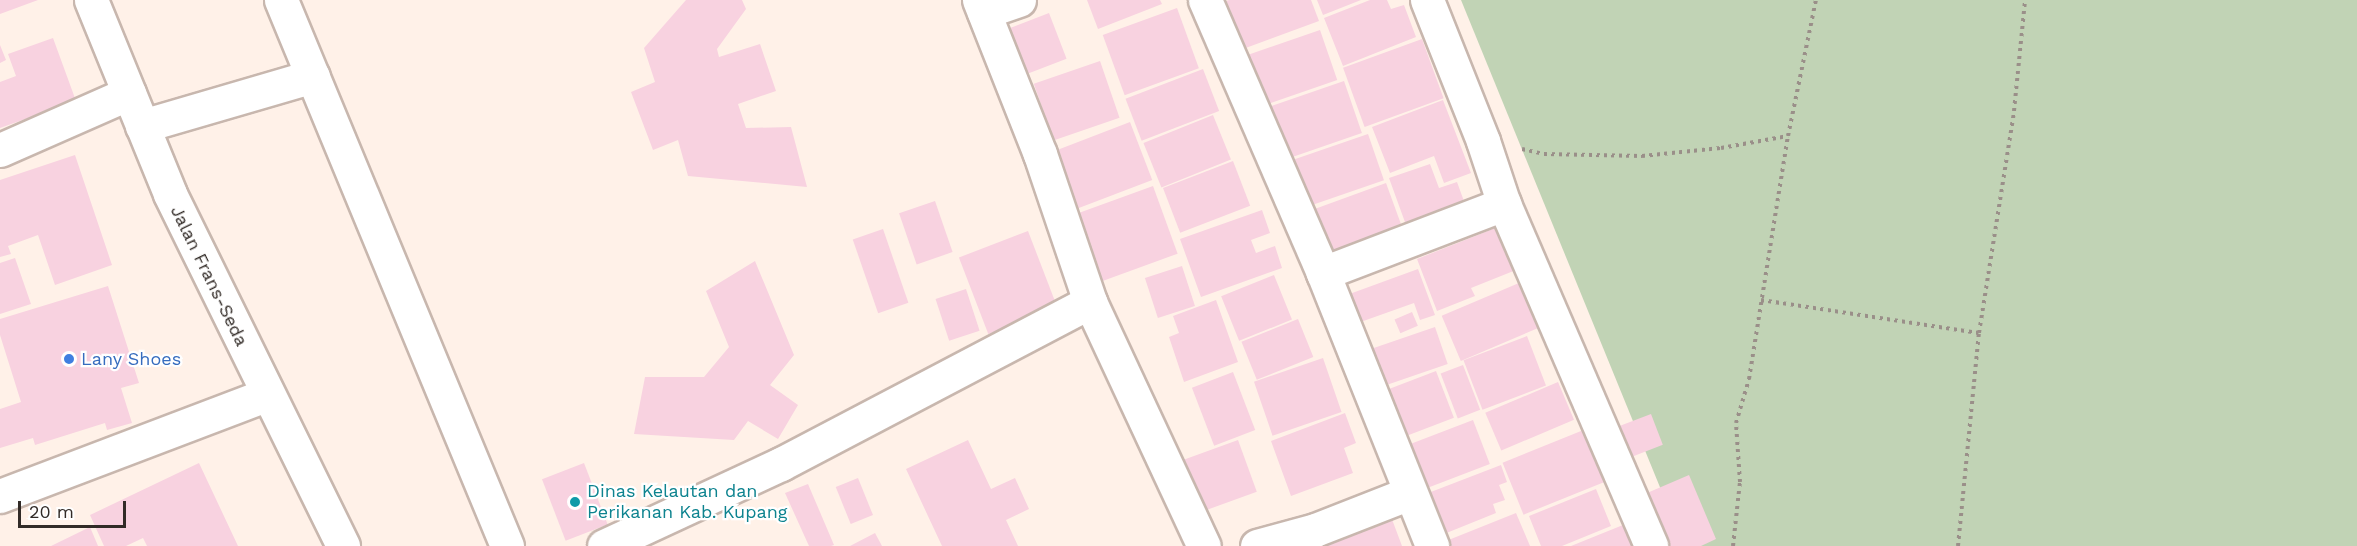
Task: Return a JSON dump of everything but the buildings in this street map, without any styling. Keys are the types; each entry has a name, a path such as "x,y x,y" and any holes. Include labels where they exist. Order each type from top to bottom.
{"street":[{"name":"Jalan Frans-Seda","path":"91,0 170,194 266,395 343,546"},
{"path":"281,0 507,546"},
{"path":"1019,0 981,6 1040,154 1090,302 1204,546"},
{"path":"1205,0 1323,273 1432,546"},
{"path":"1427,0 1484,141 1504,204 1651,546"},
{"path":"142,126 313,76"},
{"path":"0,150 129,93"},
{"path":"1323,273 1504,204"},
{"path":"604,546 781,464 1090,302"},
{"path":"0,496 266,395"},
{"path":"1257,546 1315,530 1410,493"}],"path":[{"path":"1733,546 1740,482 1736,423 1749,379 1788,136 1816,0"},
{"path":"1958,546 1979,333 2014,111 2025,0"},
{"path":"1484,141 1544,154 1642,156 1721,148 1788,136"},
{"path":"1761,300 1979,333"}],"green space":[{"path":"1461,0 2357,0 2357,546 1684,546"}],"place":[{"name":"Lany Shoes","path":"69,359"},
{"name":"Dinas Kelautan dan Perikanan Kab. Kupang","path":"575,502"}]}
